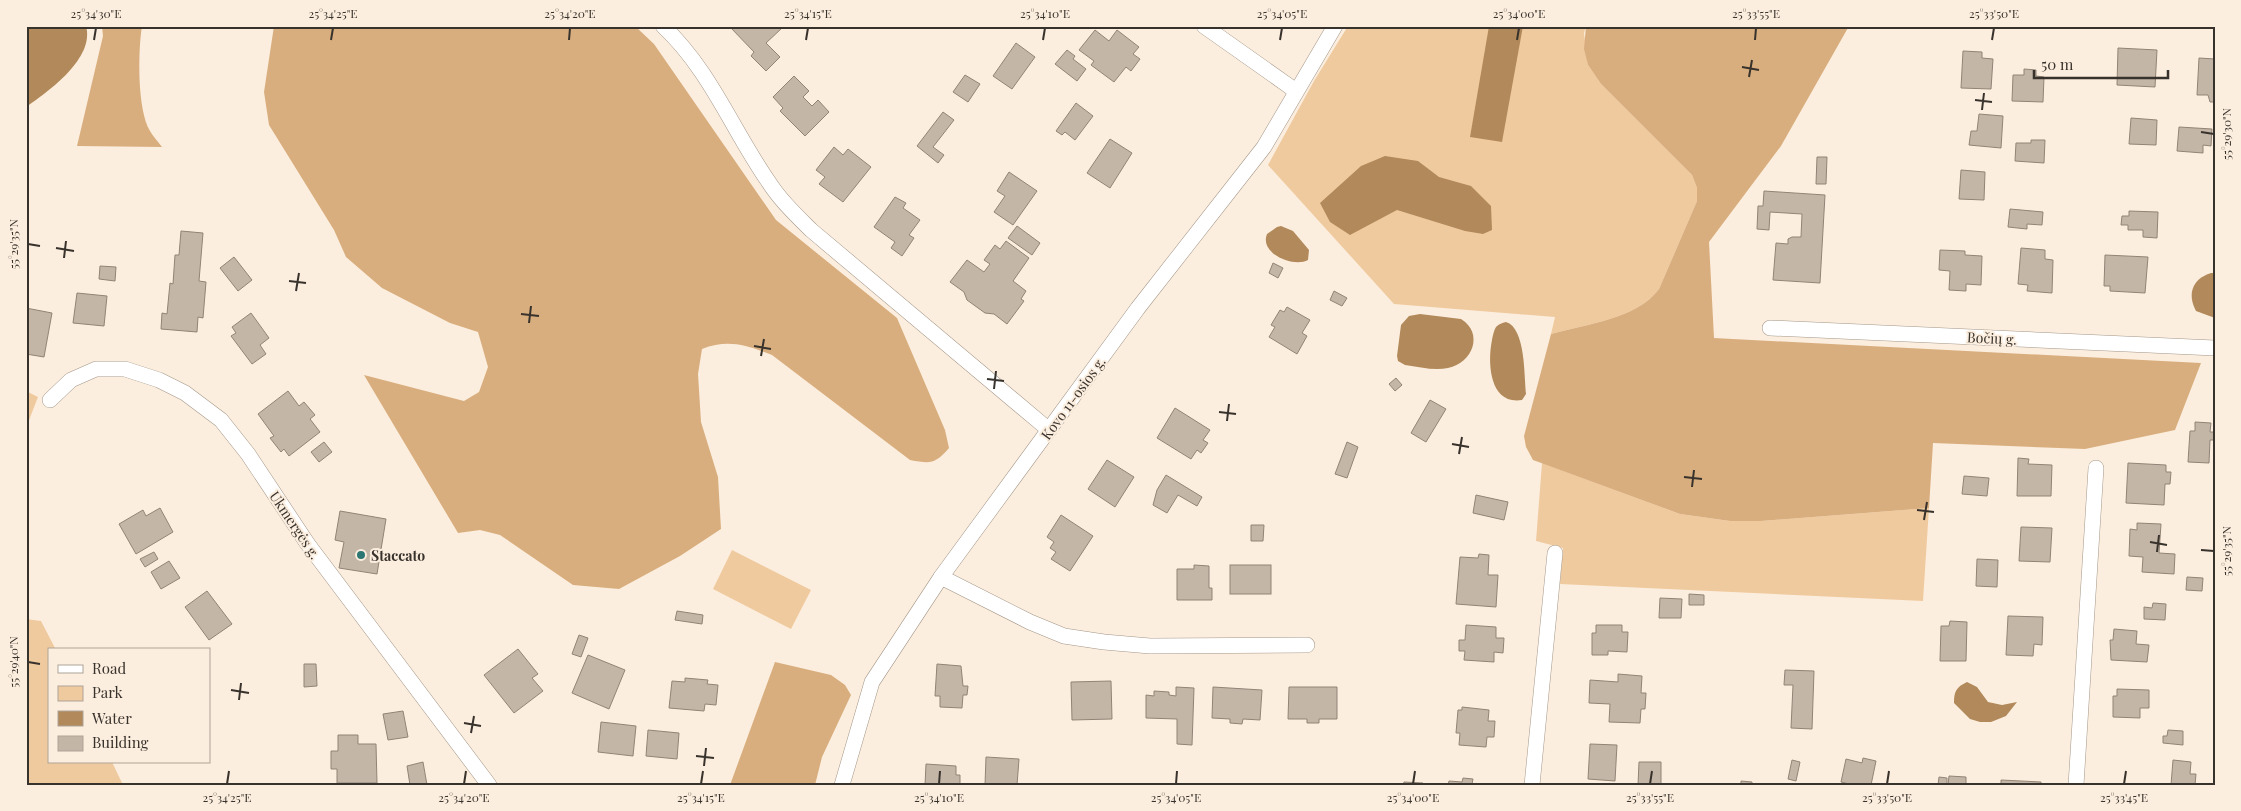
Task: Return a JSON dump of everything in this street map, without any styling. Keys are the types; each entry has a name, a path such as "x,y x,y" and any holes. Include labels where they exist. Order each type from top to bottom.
{"street":[{"path":"663,26 678,40 710,83 768,181 785,204 811,230 1050,430"},
{"path":"1204,26 1296,91"},
{"name":"Kovo 11-osios g.","path":"842,785 872,682 941,578 1138,308 1264,147 1335,26"},
{"name":"Bočių g.","path":"1770,328 2215,348"},
{"name":"Ukmergės g.","path":"50,400 71,380 96,369 125,370 159,380 185,393 221,420 248,454 312,551 489,785"},
{"path":"2076,785 2096,468"},
{"path":"1532,785 1555,553"},
{"path":"941,578 1030,622 1064,636 1150,646 1307,646"}],"green space":[{"path":"1348,26 1586,26 1584,33 1588,65 1601,84 1692,175 1697,188 1697,201 1659,289 1638,307 1624,314 1551,334 1555,317 1394,304 1268,165 1314,81"},
{"path":"26,391 38,397 26,428"},
{"path":"1542,463 1680,514 1730,521 1761,521 1929,508 1923,601 1560,584 1563,548 1536,541"},
{"path":"732,550 811,590 791,629 713,589"},
{"path":"26,619 41,621 55,648 48,648 48,764 113,764 123,785 26,785"}],"shaded area":[{"path":"102,26 142,26 139,64 143,109 150,131 162,147 77,146 103,36"},
{"path":"274,26 635,26 654,44 776,220 897,318 945,430 949,448 932,462 910,460 772,355 737,344 720,344 702,349 698,374 701,422 718,477 721,529 680,556 619,589 573,585 500,535 480,530 458,533 364,375 464,401 479,392 488,367 478,332 450,323 382,288 346,257 334,230 269,125 264,92"},
{"path":"1586,26 1849,26 1781,146 1709,242 1714,338 2201,363 2175,430 2085,449 1933,443 1929,508 1761,521 1730,521 1680,514 1533,460 1526,447 1524,436 1551,334 1624,314 1649,299 1659,289 1697,201 1697,188 1692,175 1601,84 1588,65 1584,49"},
{"path":"775,662 831,675 845,685 851,695 822,757 815,785 730,785"}],"water":[{"path":"26,26 86,26 87,38 84,50 68,72 26,107"},
{"path":"1489,26 1523,26 1502,142 1470,137"},
{"path":"1385,156 1418,161 1439,177 1471,186 1491,206 1492,230 1483,234 1465,231 1397,210 1350,235 1330,222 1320,203 1361,166"},
{"path":"1281,226 1293,231 1309,250 1308,260 1294,262 1286,260 1273,253 1268,247 1266,241 1267,234"},
{"path":"2215,273 2215,318 2196,311 2192,299 2193,288 2196,283 2199,279"},
{"path":"1420,314 1461,319 1468,325 1474,339 1469,354 1464,360 1457,365 1438,369 1405,365 1398,361 1401,325 1409,316"},
{"path":"1506,322 1513,326 1521,343 1526,394 1522,400 1512,400 1504,397 1498,391 1491,374 1490,355 1493,334 1496,327"},
{"path":"1967,682 1977,687 1988,702 2002,705 2017,702 2006,716 1991,722 1980,722 1970,719 1954,703 1956,690"}],"building":[{"path":"733,26 781,26 782,28 766,43 780,57 766,71 751,56 754,52 731,28"},
{"path":"1095,30 1109,41 1117,30 1139,47 1133,54 1140,59 1131,71 1126,67 1114,82 1091,65 1094,61 1079,50"},
{"path":"1016,43 1035,57 1012,89 993,76"},
{"path":"2118,48 2157,50 2155,87 2117,85"},
{"path":"1067,50 1075,56 1073,59 1086,69 1077,81 1055,64"},
{"path":"1963,51 1982,52 1982,58 1993,59 1991,89 1961,88"},
{"path":"2199,58 2215,59 2215,102 2210,102 2208,95 2197,95"},
{"path":"2024,69 2036,70 2036,76 2044,77 2043,102 2012,101 2013,75 2024,75"},
{"path":"965,75 980,84 968,102 953,92"},
{"path":"794,76 809,91 803,97 812,106 818,100 829,112 805,136 780,111 783,108 773,97"},
{"path":"1076,103 1093,116 1075,140 1065,132 1062,135 1056,131"},
{"path":"943,112 954,120 933,147 944,155 938,163 917,146"},
{"path":"1979,114 2003,116 2001,148 1969,145 1971,131 1977,131"},
{"path":"2131,118 2157,120 2156,145 2129,144"},
{"path":"2179,127 2212,129 2211,146 2203,145 2203,153 2177,151"},
{"path":"1110,139 1132,153 1110,188 1087,173"},
{"path":"2031,140 2045,140 2044,163 2015,161 2016,143 2031,143"},
{"path":"834,147 843,155 848,149 871,167 843,202 819,184 825,177 816,170"},
{"path":"1817,157 1827,157 1826,184 1816,184"},
{"path":"1961,170 1985,172 1984,200 1959,199"},
{"path":"1009,172 1037,191 1013,225 994,212 1005,196 997,191"},
{"path":"1764,191 1825,195 1820,283 1773,280 1776,243 1788,244 1788,239 1801,237 1802,214 1770,212 1769,230 1757,229 1758,206 1763,206"},
{"path":"895,197 906,203 903,208 920,220 909,235 914,238 902,256 891,248 895,242 874,227"},
{"path":"2010,209 2043,212 2042,225 2027,224 2027,229 2008,227"},
{"path":"2129,211 2158,212 2157,238 2143,237 2143,230 2128,230 2128,225 2121,225 2122,216 2129,216"},
{"path":"1017,226 1040,243 1032,255 1008,238"},
{"path":"181,231 203,233 199,281 206,282 203,318 198,317 197,332 161,329 162,313 167,314 170,283 173,284 175,255 179,255"},
{"path":"1006,241 1029,258 1013,281 1026,291 1021,299 1024,301 1007,324 994,314 985,313 967,300 964,292 950,282 967,260 984,272 990,264 984,260 995,245 1000,249"},
{"path":"2021,248 2045,250 2045,259 2053,260 2052,293 2027,291 2028,285 2018,284"},
{"path":"1940,250 1965,251 1965,255 1982,256 1981,285 1966,284 1966,291 1949,290 1950,271 1939,270"},
{"path":"2105,255 2148,257 2145,293 2110,291 2110,286 2104,286"},
{"path":"234,257 252,280 238,291 220,268"},
{"path":"1273,263 1283,268 1278,278 1269,273"},
{"path":"100,266 116,267 115,281 99,279"},
{"path":"1334,291 1347,298 1342,306 1330,300"},
{"path":"77,293 107,296 104,326 73,323"},
{"path":"1287,307 1310,320 1302,333 1307,336 1297,354 1269,337 1275,327 1271,325 1280,310 1284,312"},
{"path":"26,308 52,313 44,357 26,354"},
{"path":"251,313 269,338 260,345 266,354 252,364 231,336 236,333 232,327"},
{"path":"1396,378 1402,385 1395,391 1389,384"},
{"path":"288,391 299,406 304,402 315,415 310,419 320,432 289,456 284,449 281,452 270,438 274,436 258,414"},
{"path":"1430,400 1446,409 1426,442 1411,433"},
{"path":"1175,408 1210,430 1203,440 1208,443 1201,453 1197,450 1191,459 1157,438"},
{"path":"2195,422 2211,423 2210,432 2215,432 2215,440 2210,440 2209,463 2188,462 2190,431 2195,431"},
{"path":"324,442 332,452 319,462 311,452"},
{"path":"1347,442 1358,447 1347,478 1335,474"},
{"path":"2018,458 2029,459 2028,464 2052,465 2051,496 2017,496"},
{"path":"1107,460 1134,477 1115,507 1088,489"},
{"path":"2128,463 2166,465 2166,472 2171,472 2170,484 2165,484 2164,505 2126,503"},
{"path":"1166,475 1202,497 1197,506 1178,495 1167,513 1153,505 1157,490"},
{"path":"1964,476 1989,478 1987,496 1962,494"},
{"path":"1476,495 1508,502 1504,520 1473,513"},
{"path":"160,508 173,532 136,554 119,524 143,510 146,516"},
{"name":"Staccato","path":"340,511 386,519 377,574 339,568 344,542 335,540"},
{"path":"1061,515 1093,536 1070,571 1051,559 1056,552 1050,548 1054,542 1047,537"},
{"path":"2137,523 2161,524 2159,553 2175,554 2174,574 2142,572 2143,557 2129,556 2130,529 2137,530"},
{"path":"1251,525 1264,525 1263,541 1251,541"},
{"path":"2021,527 2052,528 2050,562 2019,561"},
{"path":"154,552 158,559 145,567 140,559"},
{"path":"1479,554 1489,555 1488,575 1498,575 1496,607 1456,604 1460,557 1478,558"},
{"path":"1977,559 1998,560 1997,587 1976,586"},
{"path":"169,561 180,578 161,589 151,572"},
{"path":"1194,565 1209,566 1209,588 1212,588 1212,600 1177,600 1177,569 1194,569"},
{"path":"1230,565 1271,565 1271,594 1230,594"},
{"path":"2187,577 2203,578 2202,591 2186,590"},
{"path":"207,591 232,624 209,640 185,607"},
{"path":"1689,594 1704,595 1704,605 1689,605"},
{"path":"1660,598 1682,599 1681,618 1659,618"},
{"path":"2153,603 2166,604 2165,620 2144,619 2144,607 2152,608"},
{"path":"677,611 703,615 702,624 675,620"},
{"path":"2008,616 2043,617 2042,645 2034,644 2033,656 2006,655"},
{"path":"1950,621 1967,622 1966,661 1940,661 1941,626 1949,626"},
{"path":"1466,625 1496,627 1496,638 1504,638 1503,653 1494,652 1494,662 1464,660 1465,651 1459,651 1459,640 1465,640"},
{"path":"1596,625 1622,625 1622,632 1628,632 1627,652 1608,651 1608,655 1592,655 1592,633 1596,633"},
{"path":"2114,629 2137,631 2136,644 2149,645 2147,662 2111,660 2110,640 2113,640"},
{"path":"579,635 588,638 581,657 572,654"},
{"path":"518,649 538,674 532,678 543,691 514,713 484,675"},
{"path":"588,655 625,670 609,709 572,693"},
{"path":"304,664 316,664 317,686 304,687"},
{"path":"937,664 961,666 963,686 968,686 967,695 963,695 962,708 940,707 940,696 935,696"},
{"path":"1785,670 1814,671 1812,729 1791,728 1793,685 1784,685"},
{"path":"1618,674 1642,676 1641,693 1646,693 1645,709 1641,709 1640,723 1609,722 1610,704 1589,703 1590,680 1618,682"},
{"path":"685,678 708,680 707,684 718,685 716,705 705,704 704,711 669,708 672,681 685,682"},
{"path":"1111,681 1112,719 1072,720 1071,682"},
{"path":"1176,687 1194,688 1192,745 1177,744 1177,719 1146,718 1146,695 1154,696 1154,691 1169,692 1169,695 1176,696"},
{"path":"1213,687 1262,690 1260,720 1243,719 1242,724 1230,723 1230,719 1212,718"},
{"path":"1289,687 1337,687 1337,719 1319,719 1319,723 1307,723 1307,719 1288,719"},
{"path":"2117,689 2149,690 2149,708 2140,708 2140,718 2113,717 2113,696 2117,696"},
{"path":"1462,707 1489,710 1488,721 1495,721 1494,737 1487,737 1486,747 1459,745 1460,733 1456,733 1458,710 1462,710"},
{"path":"403,711 408,737 388,740 383,714"},
{"path":"601,722 636,726 633,756 598,752"},
{"path":"648,730 679,733 677,759 646,756"},
{"path":"2168,730 2183,731 2183,745 2163,743 2163,736 2167,736"},
{"path":"338,735 358,735 358,744 376,744 377,783 337,783 337,769 331,769 331,751 338,751"},
{"path":"1590,744 1617,745 1615,781 1588,779"},
{"path":"986,757 1019,759 1017,785 985,785"},
{"path":"1863,758 1876,761 1871,785 1853,785 1841,782 1846,759 1862,763"},
{"path":"1792,760 1800,762 1796,781 1788,779"},
{"path":"2173,760 2191,762 2190,774 2196,774 2195,785 2171,785"},
{"path":"423,762 427,785 410,785 407,766"},
{"path":"1639,762 1661,762 1661,785 1638,785"},
{"path":"926,764 956,766 956,775 960,775 960,785 925,785"},
{"path":"1949,776 1966,777 1966,785 1948,785"},
{"path":"1939,777 1947,778 1947,785 1938,785"},
{"path":"1463,778 1473,779 1472,784 1483,785 1448,785 1449,781 1462,782"},
{"path":"2001,780 2041,782 2041,785 2001,785"},
{"path":"1741,781 1752,782 1752,785 1741,785"},
{"path":"1404,782 1423,783 1423,785 1403,785"}],"place":[{"name":"Staccato","path":"361,555"}]}
